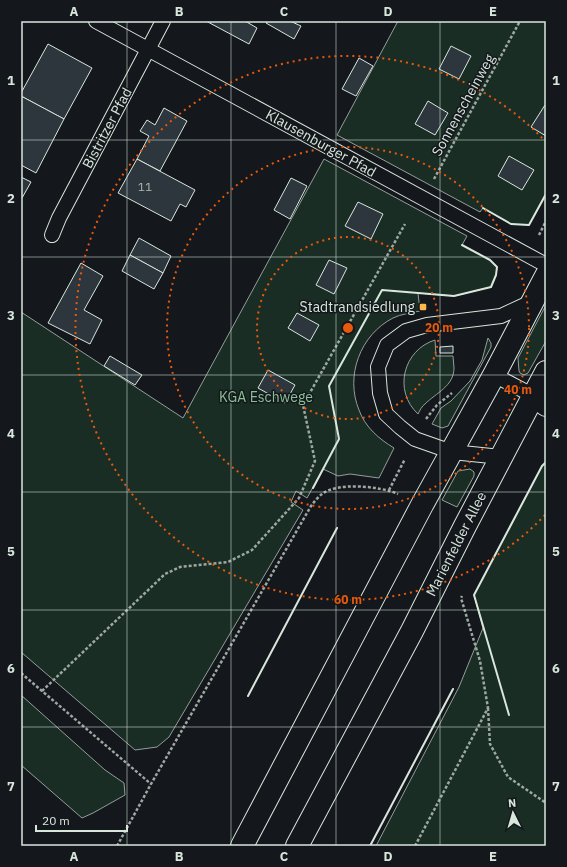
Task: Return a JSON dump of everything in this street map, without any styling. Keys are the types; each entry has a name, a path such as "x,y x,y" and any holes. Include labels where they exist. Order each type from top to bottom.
{"main road":[{"path":"242,846 368,607 546,276"},
{"name":"Marienfelder Allee","path":"297,846 412,631 501,457 540,400 546,372"}],"lane":[{"name":"Klausenburger Pfad","path":"96,21 546,265"},
{"name":"Bistritzer Pfad","path":"52,235 59,218 163,21"},
{"path":"501,457 452,452 415,439 400,428 386,414 380,393 378,367 386,345 406,331 427,326 501,316 531,302"},
{"path":"494,375 540,400"}],"path":[{"name":"Sonnenscheinweg","path":"420,197 432,182 520,21"},
{"path":"535,241 546,221"},
{"path":"42,691 165,574 180,567 228,562 252,550 299,498 315,461 303,405 405,224"},
{"path":"389,490 408,454"},
{"path":"117,846 150,784 311,506 322,493 341,487 364,487 389,490 402,495"},
{"path":"464,592 461,598 480,661 488,708 490,744 508,776 546,804"},
{"path":"21,673 150,784"},
{"path":"415,846 488,708"}],"green space":[{"path":"398,21 546,21 546,193 529,225 511,224 483,208 480,212 337,135"},
{"name":"KGA Eschwege","path":"324,159 467,236 462,245 490,260 497,267 496,275 491,287 454,296 418,293 420,311 393,318 381,325 372,335 358,358 354,384 355,397 365,422 378,437 394,448 379,478 350,474 338,476 323,469 307,498 296,491 291,502 303,510 169,737 157,747 135,750 21,652 21,312 183,418"},
{"path":"546,305 546,341 528,373 524,375 519,371 518,358"},
{"path":"488,338 491,343 491,347 448,426 442,428 432,424 441,408 451,401 470,381 482,360"},
{"path":"435,340 436,356 453,356 453,374 451,380 444,389 424,405 418,414 410,405 406,394 404,383 405,372 415,353 424,345"},
{"path":"546,462 546,846 376,846 459,687 483,628 474,595 542,466"},
{"path":"470,469 474,472 474,476 457,507 442,500 458,471"},
{"path":"21,695 105,770 124,783 125,795 82,818 21,765"}],"building":[{"path":"206,21 245,21 257,28 249,44"},
{"path":"267,21 290,21 301,26 294,39 266,23"},
{"path":"48,44 92,68 64,119 21,96 21,93"},
{"path":"451,46 471,56 459,79 439,69"},
{"path":"359,58 373,66 356,96 342,89"},
{"path":"21,96 64,119 36,173 21,165"},
{"path":"428,101 448,113 435,135 415,124"},
{"path":"545,105 546,106 546,136 531,127"},
{"path":"164,108 187,121 160,171 137,159 149,136 140,131 147,120 155,125"},
{"path":"509,156 534,170 522,190 498,176"},
{"path":"137,159 195,190 186,207 180,204 171,221 118,193"},
{"path":"21,177 31,182 22,198 21,197"},
{"path":"291,178 307,186 290,219 274,210"},
{"path":"358,202 383,214 371,239 345,226"},
{"path":"139,238 171,256 163,273 130,255"},
{"path":"130,255 163,273 154,289 122,271"},
{"path":"329,260 347,268 334,294 316,285"},
{"path":"81,263 103,276 84,310 102,320 90,344 48,323"},
{"path":"297,313 319,325 310,341 288,328"},
{"path":"453,346 453,353 440,353 440,347"},
{"path":"110,356 142,375 135,385 104,366"},
{"path":"268,370 295,385 285,403 258,388"}],"wall":[{"path":"483,208 511,224 529,225 546,194"},
{"path":"313,488 339,439 329,386 382,290 454,296 491,287 496,275 497,267 490,260 462,245"},
{"path":"509,715 474,595 542,466 546,462"},
{"path":"248,696 337,528"},
{"path":"370,846 453,689"}],"place":[{"name":"Stadtrandsiedlung","path":"423,307"}]}
